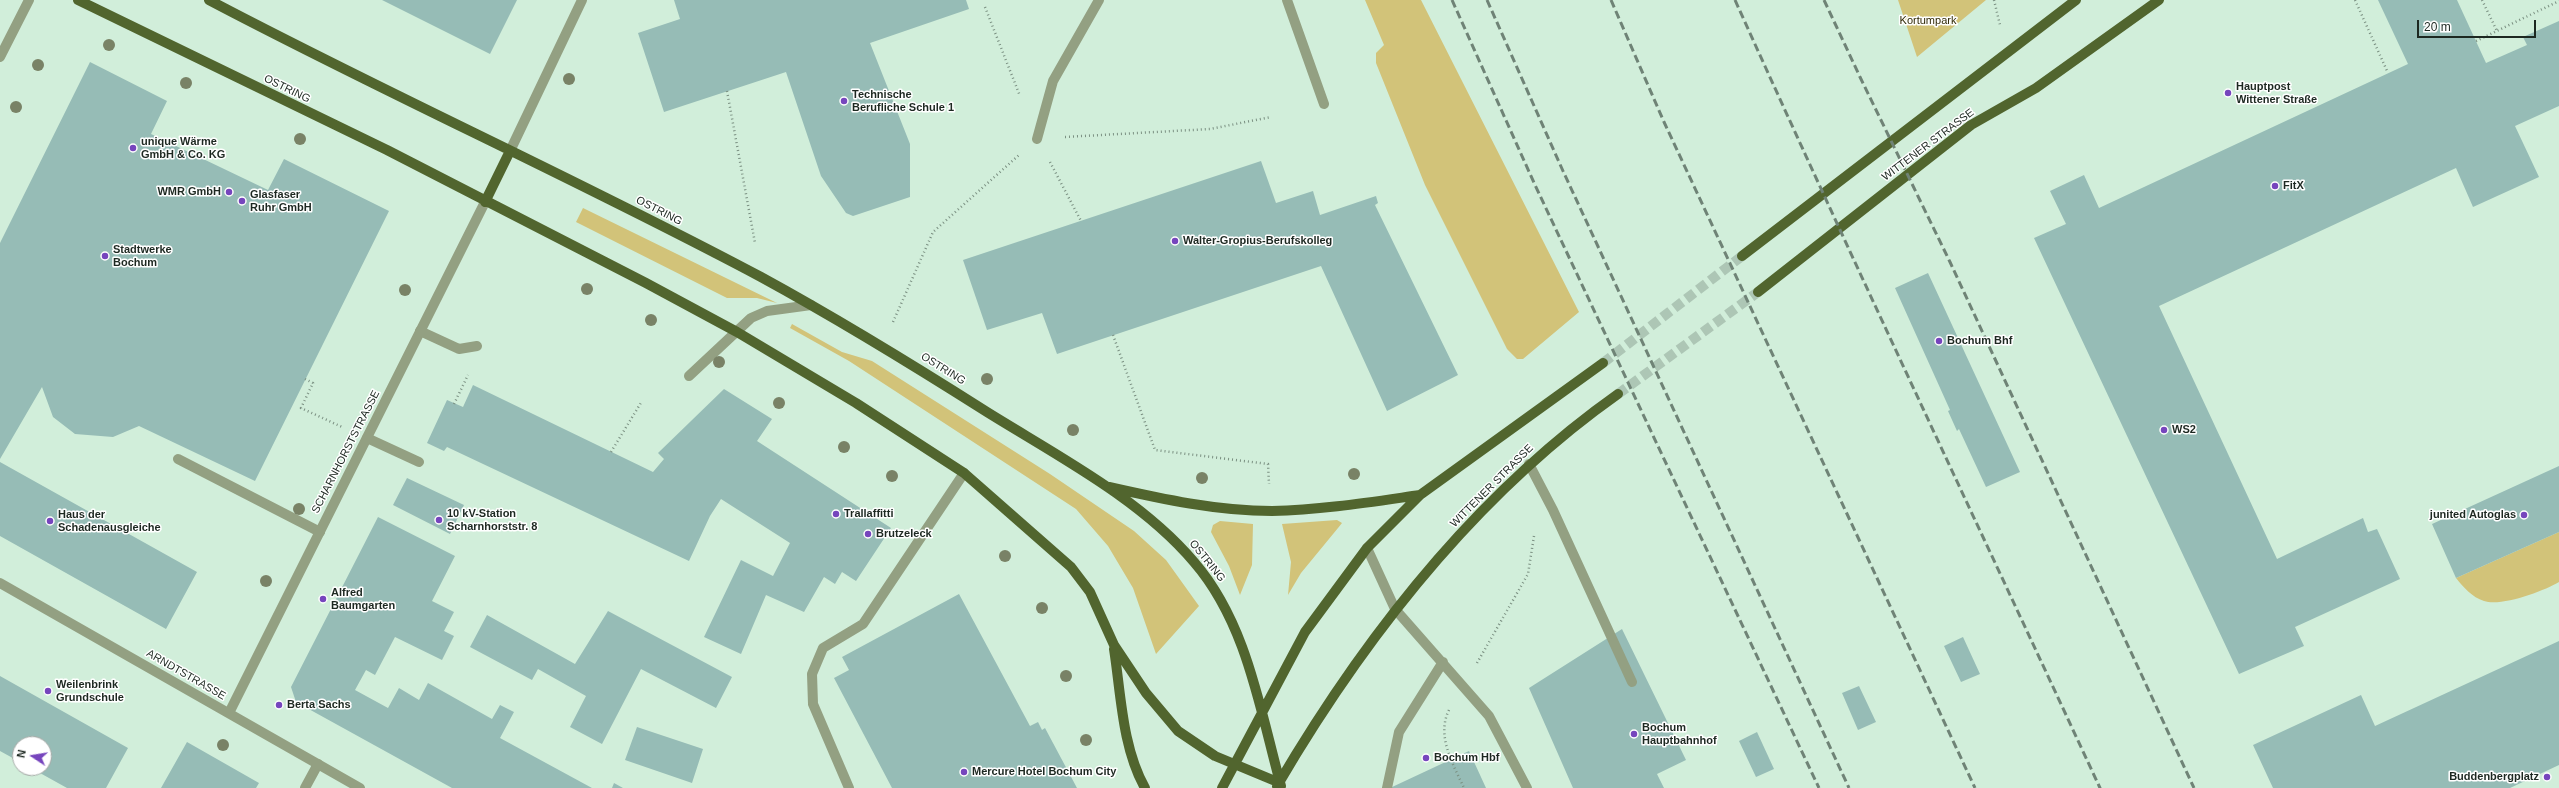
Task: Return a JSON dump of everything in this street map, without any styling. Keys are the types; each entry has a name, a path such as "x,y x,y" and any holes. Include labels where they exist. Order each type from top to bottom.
{"main road":[{"name":"OSTRING","path":"78,0 387,150 737,332 856,403 964,473 1071,567 1090,592 1114,645 1146,693 1178,731 1198,746 1279,786"},
{"name":"OSTRING","path":"209,0 635,213 811,305 882,346 1105,486 1176,543 1209,581 1225,608 1239,637 1261,714 1279,786"},
{"path":"1742,256 2076,0"},
{"name":"WITTENER STRASSE","path":"1758,292 1971,125 2036,88 2159,0"},
{"path":"485,202 510,151"},
{"path":"1222,788 1305,632 1367,548 1420,494 1603,363"},
{"name":"WITTENER STRASSE","path":"1279,786 1311,729 1395,609 1472,521 1529,464 1618,394"},
{"path":"1105,486 1177,502 1222,508 1271,511 1333,507 1420,494"},
{"name":"OSTRING","path":"1114,645 1126,733 1133,760 1145,788"}],"street":[{"path":"0,57 29,0"},
{"path":"510,151 582,0"},
{"path":"1037,139 1053,81 1099,0"},
{"path":"1287,0 1324,104"},
{"name":"SCHARNHORSTSTRASSE","path":"229,713 485,202"},
{"path":"689,376 760,313 811,305"},
{"path":"420,331 459,349 477,346"},
{"path":"367,438 419,462"},
{"path":"178,459 320,532"},
{"path":"1529,464 1553,510 1632,682"},
{"path":"849,788 813,704 812,674 823,648 863,624 964,473"},
{"path":"1367,548 1395,609 1489,716 1527,788"},
{"name":"ARNDTSTRASSE","path":"0,583 360,788"},
{"path":"1387,788 1399,732 1443,662"},
{"path":"305,788 318,764"}],"path":[{"path":"2355,0 2388,73"},
{"path":"2482,0 2496,31"},
{"path":"2476,41 2559,1"},
{"path":"727,90 755,244"},
{"path":"882,346 933,232 1037,139 1210,129 1271,117"},
{"path":"1113,335 1155,450 1268,464 1271,511"},
{"path":"454,404 468,375"},
{"path":"305,379 313,383 301,408 322,418"},
{"path":"611,452 642,402"},
{"path":"1501,622 1528,574 1535,530"},
{"path":"1445,745 1464,788"}],"green space":[{"path":"1365,0 1421,0 1579,312 1523,359 1517,359 1507,349 1425,185 1376,63 1376,53 1384,45"},
{"name":"Kortumpark","path":"1898,0 1986,0 1917,57"},
{"path":"583,208 777,303 757,298 727,298 576,222"},
{"path":"792,324 842,352 872,361 1050,474 1134,531 1166,560 1199,606 1156,654 1133,588 1108,546 1076,509 849,361 790,328"},
{"path":"1337,520 1342,523 1301,573 1288,595 1291,562 1282,524"},
{"path":"1220,521 1253,524 1252,565 1240,595 1229,566 1211,532 1213,525"},
{"path":"2559,532 2559,582 2543,590 2511,600 2491,602 2484,601 2472,595 2456,578"}],"building":[{"path":"382,0 517,0 490,54"},
{"name":"Technische Berufliche Schule 1","path":"674,0 966,0 969,9 870,43 910,144 910,197 853,216 846,213 821,176 786,72 664,112 638,33 680,19"},
{"name":"WS2","path":"2378,0 2457,0 2486,63 2527,45 2523,37 2559,21 2559,106 2515,126 2539,177 2473,207 2456,168 2159,306 2277,559 2363,518 2368,532 2377,529 2400,579 2295,627 2304,646 2239,674 2034,238 2066,224 2050,191 2084,175 2099,208 2408,64"},
{"path":"90,62 167,101 151,134 268,190 284,159 389,211 255,481 139,426 113,437 75,434 53,417 42,387 0,459 0,243"},
{"name":"Walter-Gropius-Berufskolleg","path":"1261,161 1276,203 1313,191 1320,215 1376,196 1378,203 1375,205 1458,375 1387,411 1321,266 1057,354 1042,313 987,330 963,260"},
{"name":"Bochum Bhf","path":"1928,273 2020,472 1986,487 1959,429 1957,431 1948,411 1950,410 1895,288"},
{"path":"473,385 653,472 664,459 658,453 724,389 772,419 757,441 891,528 856,581 842,572 835,584 824,577 804,612 766,595 741,654 704,637 741,560 773,576 790,543 721,499 710,516 689,561 447,447 444,451 427,443 447,400 463,407"},
{"path":"0,462 197,572 166,629 0,536"},
{"path":"2559,466 2559,532 2456,578 2432,524"},
{"name":"10 kV-Station Scharnhorststr. 8","path":"407,478 464,505 450,534 393,505"},
{"path":"378,517 455,556 432,601 454,612 444,631 454,636 442,660 395,637 375,675 366,670 355,690 388,708 399,688 419,700 428,683 492,719 500,705 514,712 500,738 592,788 452,788 296,702 291,687"},
{"path":"959,594 1030,726 1038,722 1042,730 1045,728 1077,788 892,788 834,678 849,670 842,657"},
{"path":"608,611 732,677 716,708 641,669 602,744 570,727 586,696 538,669 532,680 470,647 487,615 575,664"},
{"path":"1622,629 1686,760 1657,774 1664,788 1573,788 1529,688"},
{"path":"1963,637 1980,674 1961,682 1944,646"},
{"path":"2559,641 2559,765 2510,788 2273,788 2253,745 2361,695 2375,726"},
{"path":"0,676 128,748 106,788 67,788 45,776 52,776 52,736 12,736 12,758 0,751"},
{"path":"1859,686 1876,722 1858,730 1842,693"},
{"path":"637,727 703,749 692,783 625,760"},
{"path":"1757,732 1774,769 1756,777 1739,741"},
{"path":"187,742 259,783 256,788 161,788"},
{"path":"1469,751 1486,788 1390,788"},
{"path":"614,783 623,788 612,788"}],"tunnel":[{"path":"1603,363 1742,256"},
{"path":"1618,394 1758,292"}],"railway":[{"path":"1452,0 1535,185 1819,788"},
{"path":"1487,0 1563,171 1849,788"},
{"path":"1611,0 1664,122 1975,788"},
{"path":"1735,0 2100,788"},
{"path":"1824,0 1950,262 2194,788"}],"place":[{"name":"Hauptpost Wittener Straße","path":"2228,93"},
{"name":"Technische Berufliche Schule 1","path":"844,101"},
{"name":"unique Wärme GmbH & Co. KG","path":"133,148"},
{"name":"FitX","path":"2275,186"},
{"name":"WMR GmbH","path":"229,192"},
{"name":"Glasfaser Ruhr GmbH","path":"242,201"},
{"name":"Walter-Gropius-Berufskolleg","path":"1175,241"},
{"name":"Stadtwerke Bochum","path":"105,256"},
{"name":"Bochum Bhf","path":"1939,341"},
{"name":"WS2","path":"2164,430"},
{"name":"Trallaffitti","path":"836,514"},
{"name":"junited Autoglas","path":"2524,515"},
{"name":"10 kV-Station Scharnhorststr. 8","path":"439,520"},
{"name":"Haus der Schadenausgleiche","path":"50,521"},
{"name":"Brutzeleck","path":"868,534"},
{"name":"Alfred Baumgarten","path":"323,599"},
{"name":"Weilenbrink Grundschule","path":"48,691"},
{"name":"Berta Sachs","path":"279,705"},
{"name":"Bochum Hauptbahnhof","path":"1634,734"},
{"name":"Bochum Hbf","path":"1426,758"},
{"name":"Mercure Hotel Bochum City","path":"964,772"},
{"name":"Buddenbergplatz","path":"2547,777"}]}
